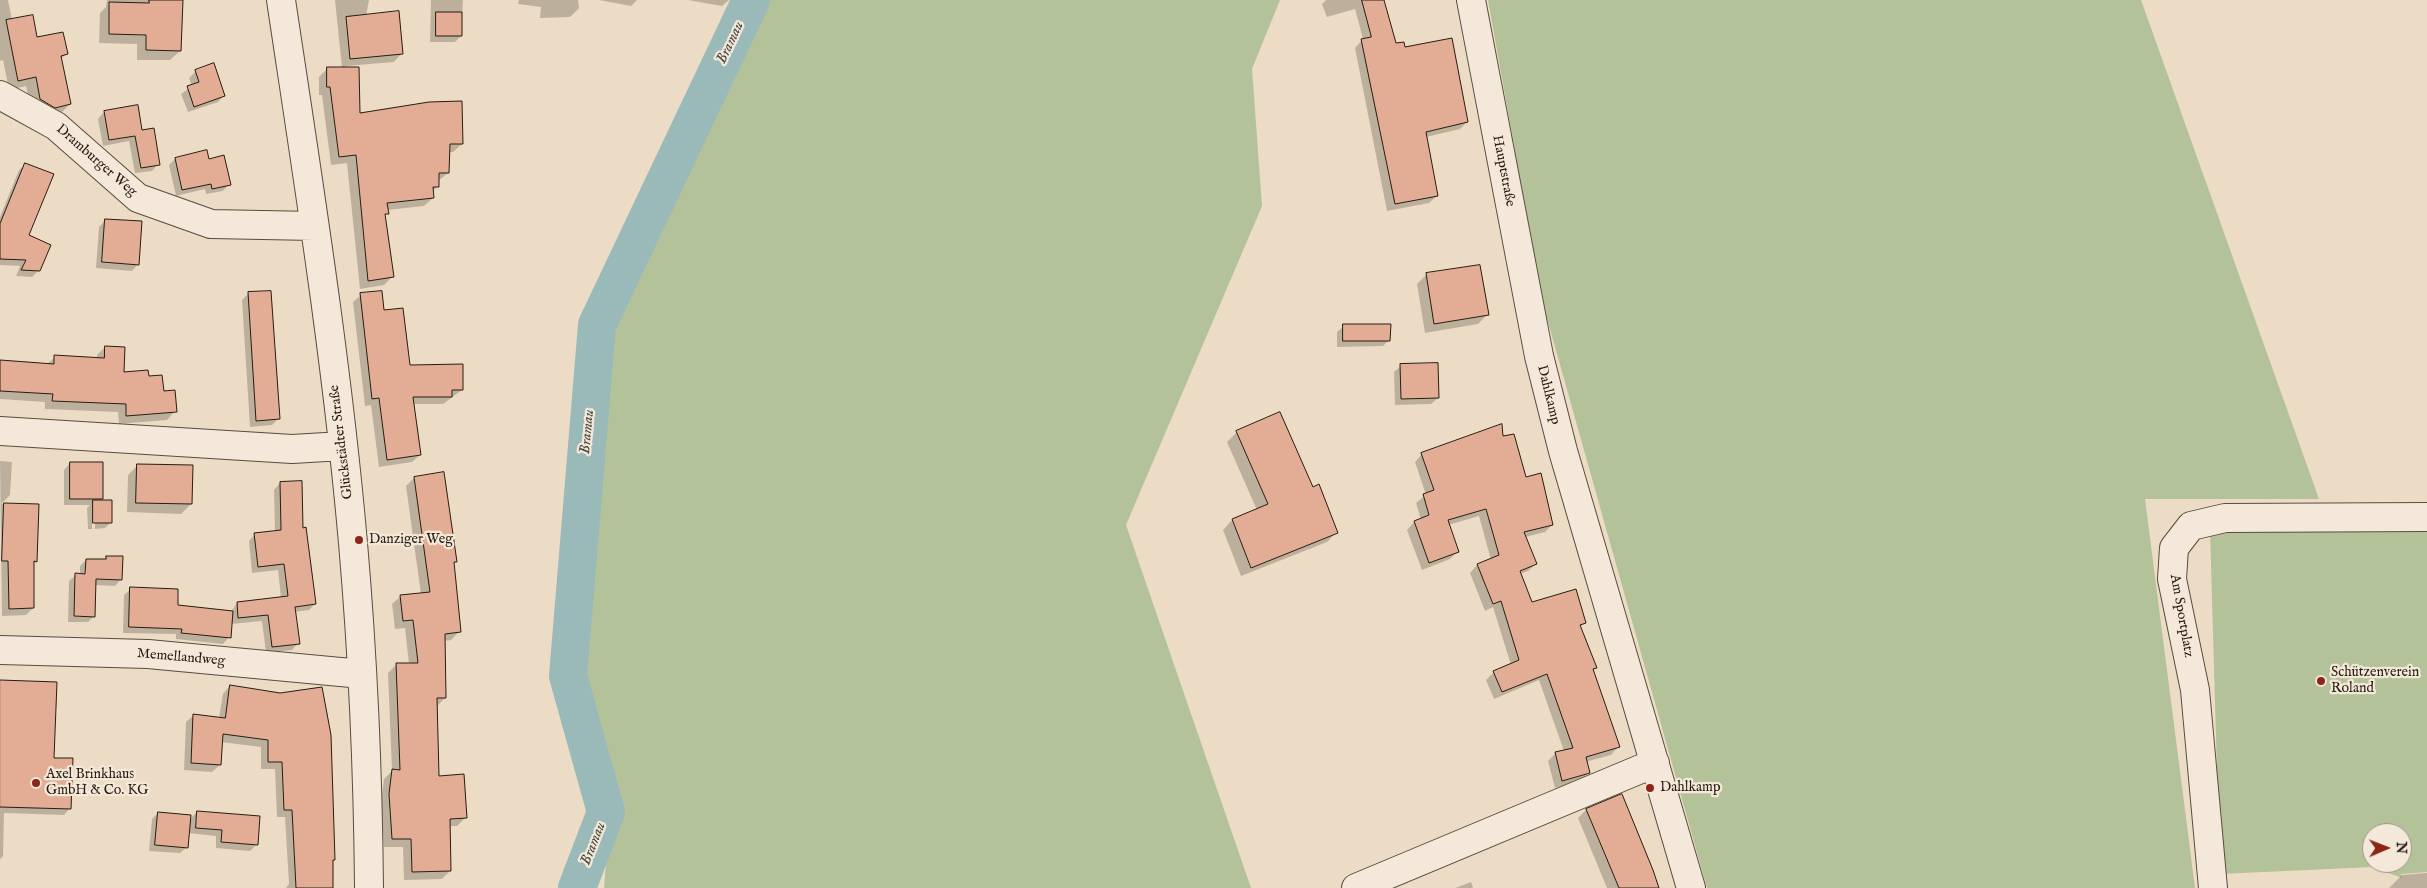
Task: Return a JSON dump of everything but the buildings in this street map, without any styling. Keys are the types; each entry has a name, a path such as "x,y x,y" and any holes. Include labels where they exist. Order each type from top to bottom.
{"street":[{"name":"Glückstädter Straße","path":"281,0 314,226 343,446 353,542 362,674 369,888"},
{"name":"Hauptstraße","path":"1471,0 1535,343"},
{"name":"Dramburger Weg","path":"0,95 56,126 138,198 211,224 314,226"},
{"name":"Dahlkamp","path":"1535,343 1563,451 1690,888"},
{"path":"0,431 292,449 343,446"},
{"name":"Am Sportplatz","path":"2213,888 2195,690 2172,579 2174,548 2191,526 2225,518 2427,517"},
{"name":"Memellandweg","path":"0,650 148,654 362,674"},
{"path":"1356,888 1655,763"}],"green space":[{"path":"758,0 1280,0 1252,69 1262,206 1126,525 1251,888 604,888 610,812 572,675 601,325"},
{"path":"1488,0 2141,0 2319,499 2145,499 2195,888 1707,888 1541,297"},
{"name":"Schützenverein Roland","path":"2427,528 2427,872 2401,874 2402,878 2389,873 2412,873 2412,823 2362,823 2362,868 2220,874 2210,530"}],"waterway":[{"name":"Bramau","path":"577,888 606,812 568,676 597,325 751,0"}],"place":[{"name":"Danziger Weg","path":"359,540"},
{"name":"Schützenverein Roland","path":"2321,681"},
{"name":"Axel Brinkhaus GmbH & Co. KG","path":"36,783"},
{"name":"Dahlkamp","path":"1650,788"}]}
